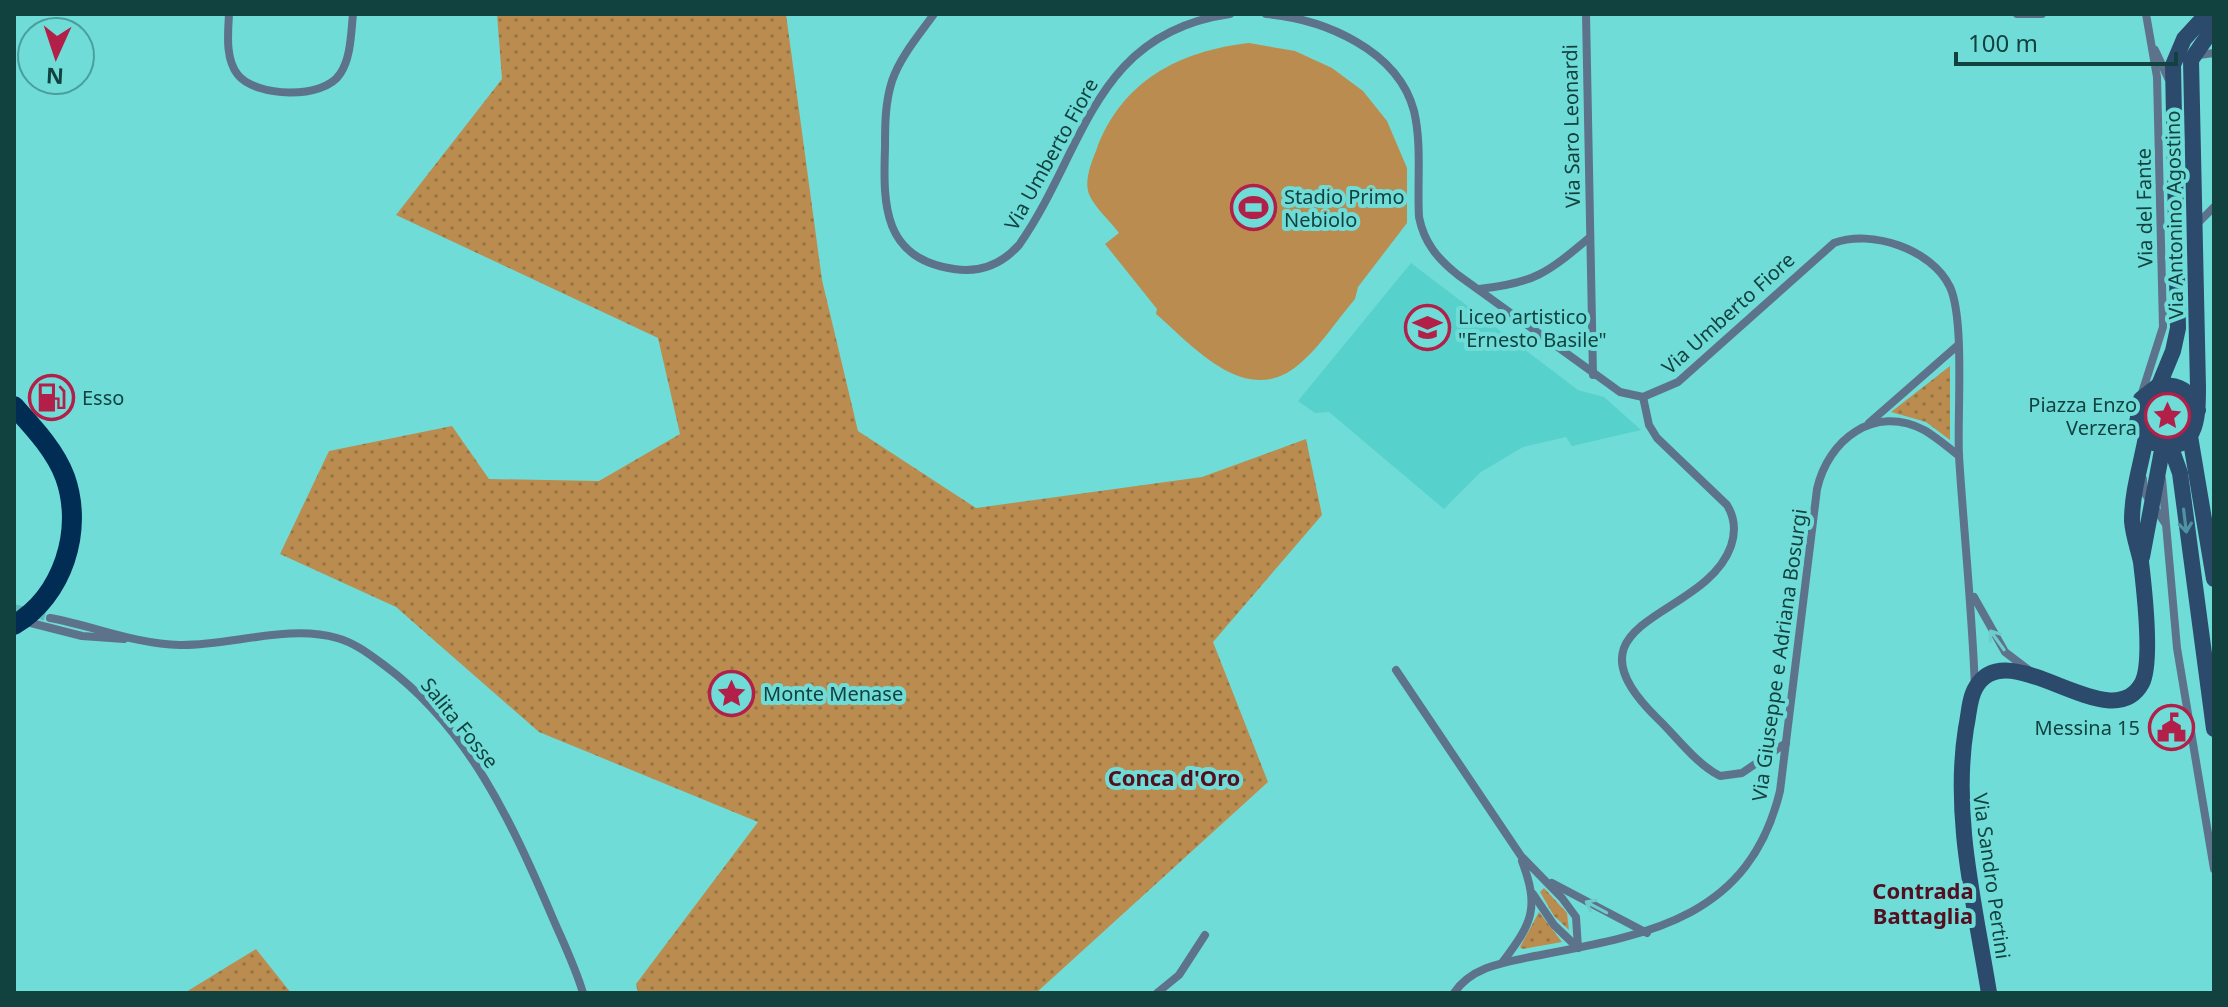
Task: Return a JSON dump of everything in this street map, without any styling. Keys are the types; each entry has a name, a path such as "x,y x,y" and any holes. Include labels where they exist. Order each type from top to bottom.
{"main road":[{"name":"Via Antonino Agostino","path":"2159,385 2178,328 2175,55 2184,39 2207,14"},
{"path":"2191,60 2214,27"},
{"name":"Via Antonino Agostino","path":"2191,60 2198,410"},
{"path":"2214,579 2190,436 2198,419 2198,410 2188,392 2179,387 2159,385 2141,399 2136,414 2146,437 2164,450 2180,473 2214,729"},
{"path":"14,406 58,464 68,488 71,512 68,549 59,576 45,599 18,622"},
{"path":"2141,562 2164,450 2190,436"},
{"path":"1975,688 1985,677 2002,672 2036,677 2104,700 2120,701 2137,690 2146,664 2141,562 2132,509 2146,437"},
{"name":"Via Sandro Pertini","path":"1975,688 1959,789 1989,993"}],"street":[{"path":"229,14 230,52 237,74 249,84 299,93 322,88 338,77 347,60 353,14"},
{"name":"Via Umberto Fiore","path":"934,14 897,69 888,95 885,207 894,232 915,255 940,267 970,271 1001,262 1019,245 1091,109 1126,63 1152,43 1187,24 1230,14"},
{"path":"1266,14 1340,35 1372,51 1394,70 1414,113 1422,230 1434,253 1593,375 1620,392 1643,397 1649,425 1727,505 1732,515 1734,536 1727,557 1709,580 1652,615 1628,638 1622,661 1628,685 1720,776 1742,773 1786,743"},
{"name":"Via Saro Leonardi","path":"1586,14 1593,375"},
{"path":"2017,14 2030,17 2042,14"},
{"name":"Via del Fante","path":"2141,399 2163,327 2157,90 2146,14"},
{"path":"2152,42 2173,88"},
{"path":"2191,60 2206,52 2214,53"},
{"path":"2194,227 2214,207"},
{"path":"1479,289 1515,285 1538,277 1589,238"},
{"name":"Via Umberto Fiore","path":"1643,397 1678,382 1823,250 1846,238 1880,240 1900,246 1938,269 1946,279 1956,304 1959,456 1971,593 1975,688"},
{"name":"Via Giuseppe e Adriana Bosurgi","path":"1454,993 1476,973 1502,963 1647,933 1695,912 1731,885 1750,863 1777,805 1820,473 1842,439 1868,424 1957,346"},
{"path":"1868,424 1883,421 1913,426 1959,456"},
{"path":"2164,450 2165,523 2177,648 2214,869"},
{"path":"2143,455 2142,485 2165,523"},
{"name":"Via Umberto Fiore","path":"1971,593 2005,652 2036,677"},
{"name":"Salita Fosse","path":"50,618 108,631 129,640 202,644 323,635 361,648 409,684 472,758 501,806 583,993"},
{"path":"18,622 69,634 129,640"},
{"path":"1396,670 1521,856 1576,917 1578,948"},
{"path":"1521,856 1533,894 1554,925 1578,948"},
{"path":"1545,880 1647,933"},
{"path":"1502,963 1529,924 1533,894"},
{"path":"1157,993 1179,975 1205,935"}],"shaded area":[{"path":"497,14 786,14 822,280 858,431 976,508 1202,477 1306,439 1322,515 1213,642 1268,782 1036,993 638,993 636,984 758,822 539,732 396,607 280,554 329,451 452,426 489,479 599,481 680,434 658,338 396,215 502,79"},
{"name":"Stadio Primo Nebiolo","path":"1249,43 1295,51 1332,68 1363,91 1387,121 1407,168 1407,223 1358,287 1355,299 1302,362 1274,378 1255,380 1218,366 1156,314 1157,309 1105,244 1119,233 1091,199 1087,183 1092,161 1107,127 1137,88 1176,62 1199,53"},
{"name":"Liceo artistico \"Ernesto Basile\"","path":"1411,263 1578,390 1604,397 1641,430 1572,446 1566,437 1523,447 1481,472 1444,509 1329,412 1315,413 1298,401"},
{"path":"1950,366 1950,440 1926,422 1891,412"},
{"path":"2167,398 2179,403 2184,415 2179,427 2167,432 2155,427 2150,415 2155,403"},
{"path":"1544,888 1567,913 1569,930 1554,916 1540,892"},
{"path":"1539,912 1562,942 1522,949 1520,947"},
{"path":"256,949 291,993 186,992"}],"tunnel":[{"path":"14,608 50,618"}],"place":[{"name":"Stadio Primo Nebiolo","path":"1253,208"},
{"name":"Liceo artistico \"Ernesto Basile\"","path":"1427,327"},
{"name":"Esso","path":"51,397"},
{"name":"Piazza Enzo Verzera","path":"2168,415"},
{"name":"Monte Menase","path":"732,693"},
{"name":"Messina 15","path":"2171,727"}],"district":[{"name":"Conca d'Oro","path":"1174,777"},
{"name":"Contrada Battaglia","path":"1923,902"}]}
